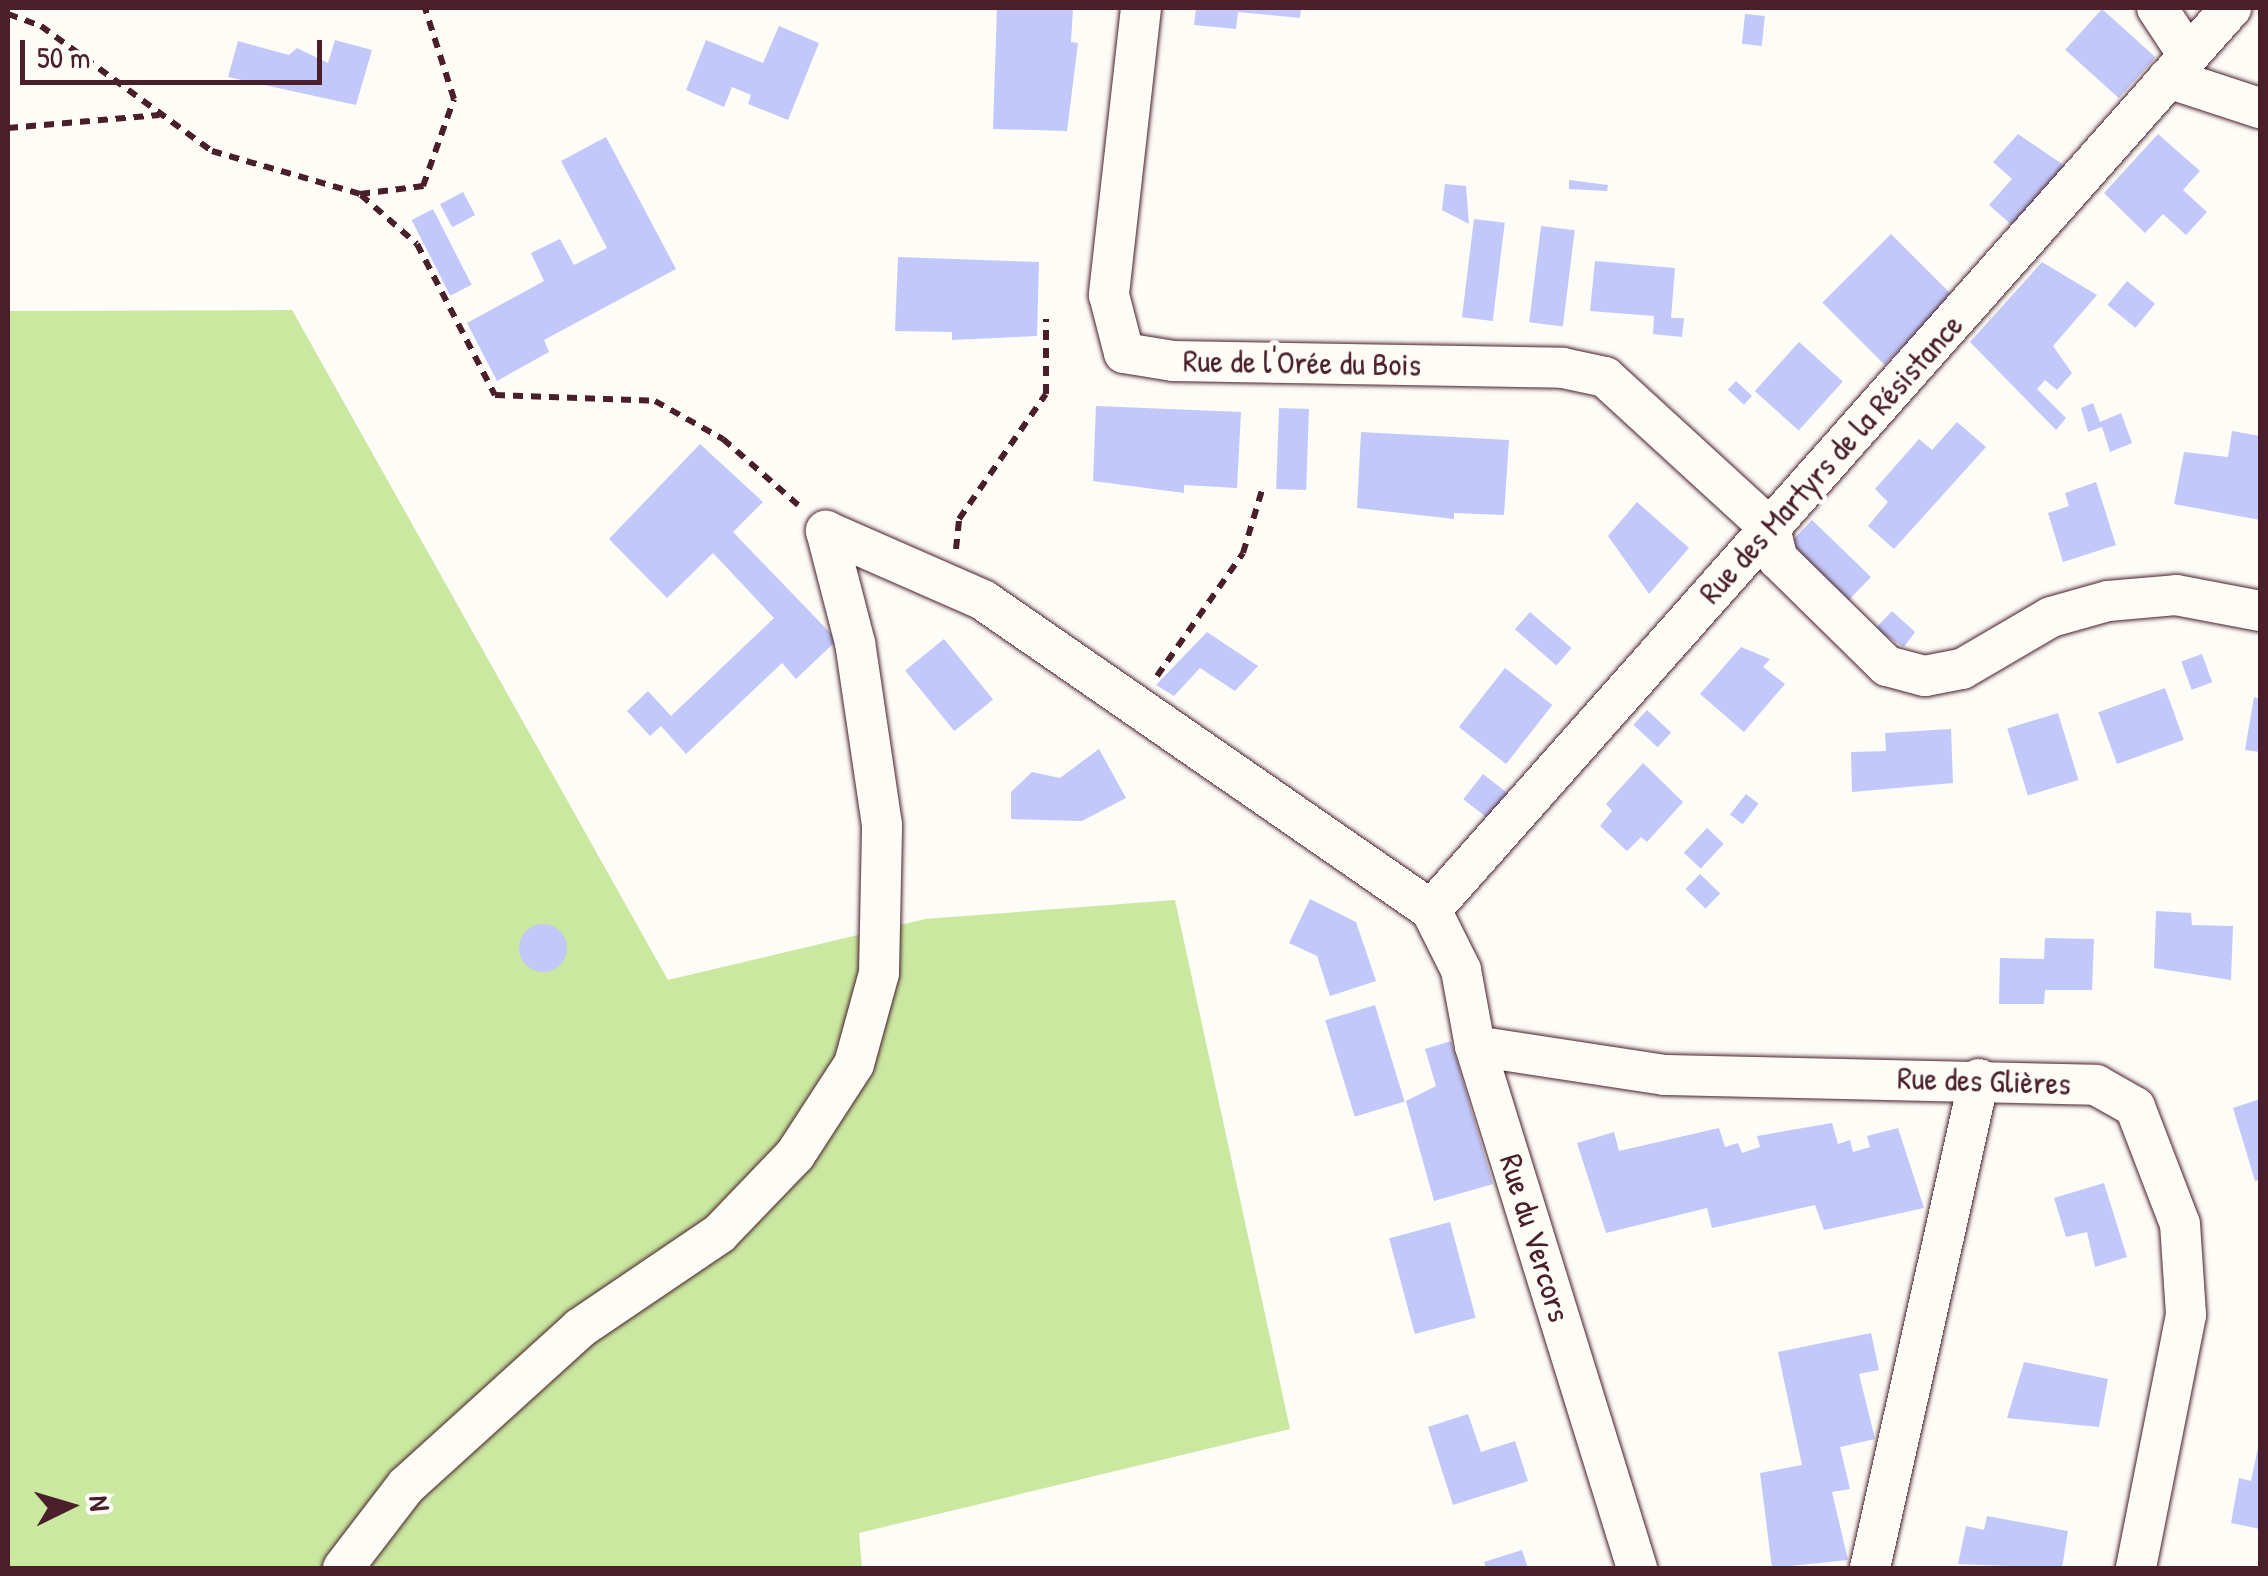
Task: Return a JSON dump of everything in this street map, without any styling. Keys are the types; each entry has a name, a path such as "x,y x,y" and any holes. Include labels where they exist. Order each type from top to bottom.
{"street":[{"name":"Rue de l'Orée du Bois","path":"1141,8 1109,295 1124,352 1173,361 1563,368 1605,377 1770,528"},
{"path":"2157,8 2178,67 2260,108"},
{"name":"Rue des Martyrs de la Résistance","path":"1431,910 2231,8"},
{"path":"1770,528 1778,559 1887,666 1924,676 1962,669 2050,617 2108,601 2176,595 2260,611"},
{"path":"826,531 948,584 1136,706 1431,910"},
{"path":"343,1568 406,1486 566,1341 719,1234 794,1155 854,1064 879,974 882,825 854,643 826,531"},
{"name":"Rue du Vercors","path":"1431,910 1461,970 1476,1046 1636,1568"},
{"name":"Rue des Glières","path":"1476,1046 1665,1075 2096,1084 2135,1108 2180,1224 2186,1315 2136,1568"},
{"path":"1870,1568 1979,1079"}],"path":[{"path":"8,14 41,26 212,151 360,194 423,186 454,99 425,8"},
{"path":"8,128 160,114"},
{"path":"360,194 416,244 496,395 656,401 723,438 826,531"},
{"path":"948,584 959,519 1046,394 1040,362 1046,319"},
{"path":"1136,706 1243,553 1262,490"}],"green space":[{"path":"292,310 668,980 925,919 1175,900 1290,1429 859,1533 862,1568 8,1568 8,311"}],"building":[{"path":"997,8 1073,8 1071,42 1078,43 1067,131 993,129"},
{"path":"1196,8 1301,8 1300,18 1238,12 1236,29 1194,25"},
{"path":"2102,9 2156,57 2119,98 2065,50"},
{"path":"1745,14 1765,16 1762,46 1742,44"},
{"path":"779,26 819,43 788,120 748,104 751,95 732,87 724,107 686,90 706,40 763,63"},
{"path":"335,40 372,50 356,105 228,77 238,41 289,55 297,48 328,63"},
{"path":"2018,134 2065,166 2013,226 1989,205 2012,179 1993,162"},
{"path":"2158,134 2200,171 2183,190 2207,212 2186,235 2163,214 2145,233 2104,193"},
{"path":"606,137 676,269 544,340 549,352 497,381 467,323 544,281 531,253 560,239 574,265 607,248 561,161"},
{"path":"1569,180 1608,185 1607,191 1569,189"},
{"path":"1445,184 1466,186 1469,224 1442,210"},
{"path":"463,192 475,215 452,227 440,204"},
{"path":"433,209 472,285 450,296 412,220"},
{"path":"1474,219 1505,223 1493,321 1462,317"},
{"path":"1541,226 1575,230 1563,326 1529,322"},
{"path":"1891,234 1953,296 1885,365 1822,303"},
{"path":"898,257 1039,262 1037,336 952,340 952,332 895,331"},
{"path":"1595,261 1675,268 1671,318 1684,318 1682,337 1653,334 1654,316 1590,311"},
{"path":"2042,262 2097,295 2053,346 2072,373 2057,390 2045,380 2037,389 2066,418 2056,430 1970,342"},
{"path":"2127,281 2155,304 2135,328 2107,305"},
{"path":"1799,342 1843,381 1799,431 1755,391"},
{"path":"1736,381 1752,396 1744,405 1728,390"},
{"path":"2093,403 2100,422 2121,413 2132,443 2110,452 2102,427 2088,432 2081,408"},
{"path":"1096,406 1241,412 1237,488 1184,485 1184,493 1093,481"},
{"path":"1279,408 1309,409 1306,490 1276,489"},
{"path":"1957,422 1986,447 1894,549 1868,526 1888,502 1875,489 1919,439 1932,450"},
{"path":"2232,431 2260,436 2260,520 2174,504 2184,452 2228,457"},
{"path":"1361,432 1509,440 1504,515 1454,513 1454,519 1357,508"},
{"path":"700,444 763,502 733,532 837,640 796,679 782,663 686,754 661,726 650,736 627,711 648,691 671,716 774,618 713,553 667,598 609,539"},
{"path":"2096,482 2116,545 2063,562 2048,513 2069,506 2065,493"},
{"path":"1637,502 1689,548 1649,594 1608,536"},
{"path":"1812,520 1871,577 1847,602 1788,545"},
{"path":"1892,611 1915,632 1904,647 1875,629"},
{"path":"1530,612 1572,648 1556,665 1515,629"},
{"path":"1207,632 1258,666 1235,691 1200,668 1174,696 1156,685"},
{"path":"944,639 993,700 954,731 905,670"},
{"path":"1741,647 1770,659 1763,667 1785,684 1744,732 1700,694"},
{"path":"2202,654 2212,682 2192,690 2181,662"},
{"path":"1505,668 1552,705 1506,764 1459,727"},
{"path":"2165,688 2184,740 2117,764 2098,712"},
{"path":"2254,697 2260,699 2260,752 2245,750"},
{"path":"1647,710 1671,733 1657,747 1633,725"},
{"path":"2058,713 2078,780 2028,795 2007,728"},
{"path":"1951,729 1953,783 1852,792 1851,752 1886,751 1885,733"},
{"path":"1099,749 1126,798 1082,821 1011,819 1011,792 1032,772 1060,778"},
{"path":"1643,763 1683,802 1647,842 1641,837 1627,851 1600,826 1612,811 1606,804"},
{"path":"1483,774 1509,794 1489,820 1463,799"},
{"path":"1746,794 1759,804 1743,824 1730,814"},
{"path":"1707,828 1724,844 1701,869 1684,853"},
{"path":"1700,874 1720,893 1706,909 1685,889"},
{"path":"1310,899 1356,922 1376,981 1330,996 1317,956 1289,943"},
{"path":"2156,911 2191,913 2192,925 2233,926 2231,980 2154,968"},
{"path":"543,924 560,931 567,948 560,965 543,972 526,965 519,948 526,931"},
{"path":"2045,938 2094,939 2092,990 2045,990 2044,1004 1999,1004 2000,958 2044,959"},
{"path":"1375,1005 1405,1102 1355,1117 1325,1020"},
{"path":"1451,1041 1493,1184 1434,1201 1406,1101 1436,1086 1425,1049"},
{"path":"2260,1099 2260,1180 2255,1181 2233,1108"},
{"path":"1832,1123 1838,1144 1850,1140 1853,1152 1870,1147 1867,1136 1898,1128 1924,1208 1824,1230 1815,1205 1712,1228 1707,1208 1606,1233 1577,1143 1614,1132 1619,1151 1719,1128 1725,1147 1738,1143 1742,1153 1760,1147 1757,1136"},
{"path":"2104,1183 2127,1257 2095,1267 2087,1232 2066,1237 2054,1198"},
{"path":"1450,1222 1476,1318 1415,1334 1389,1238"},
{"path":"1871,1333 1879,1370 1859,1374 1875,1439 1840,1447 1850,1489 1832,1492 1848,1560 1772,1568 1760,1473 1802,1465 1778,1352"},
{"path":"2024,1362 2108,1379 2099,1427 2007,1418"},
{"path":"1468,1414 1481,1452 1515,1441 1528,1481 1453,1505 1428,1427"},
{"path":"2260,1438 2260,1529 2231,1523 2239,1478 2251,1481"},
{"path":"1987,1516 2068,1531 2062,1568 1958,1564 1966,1526 1984,1530"},
{"path":"1522,1550 1528,1568 1486,1568 1484,1562"}]}
